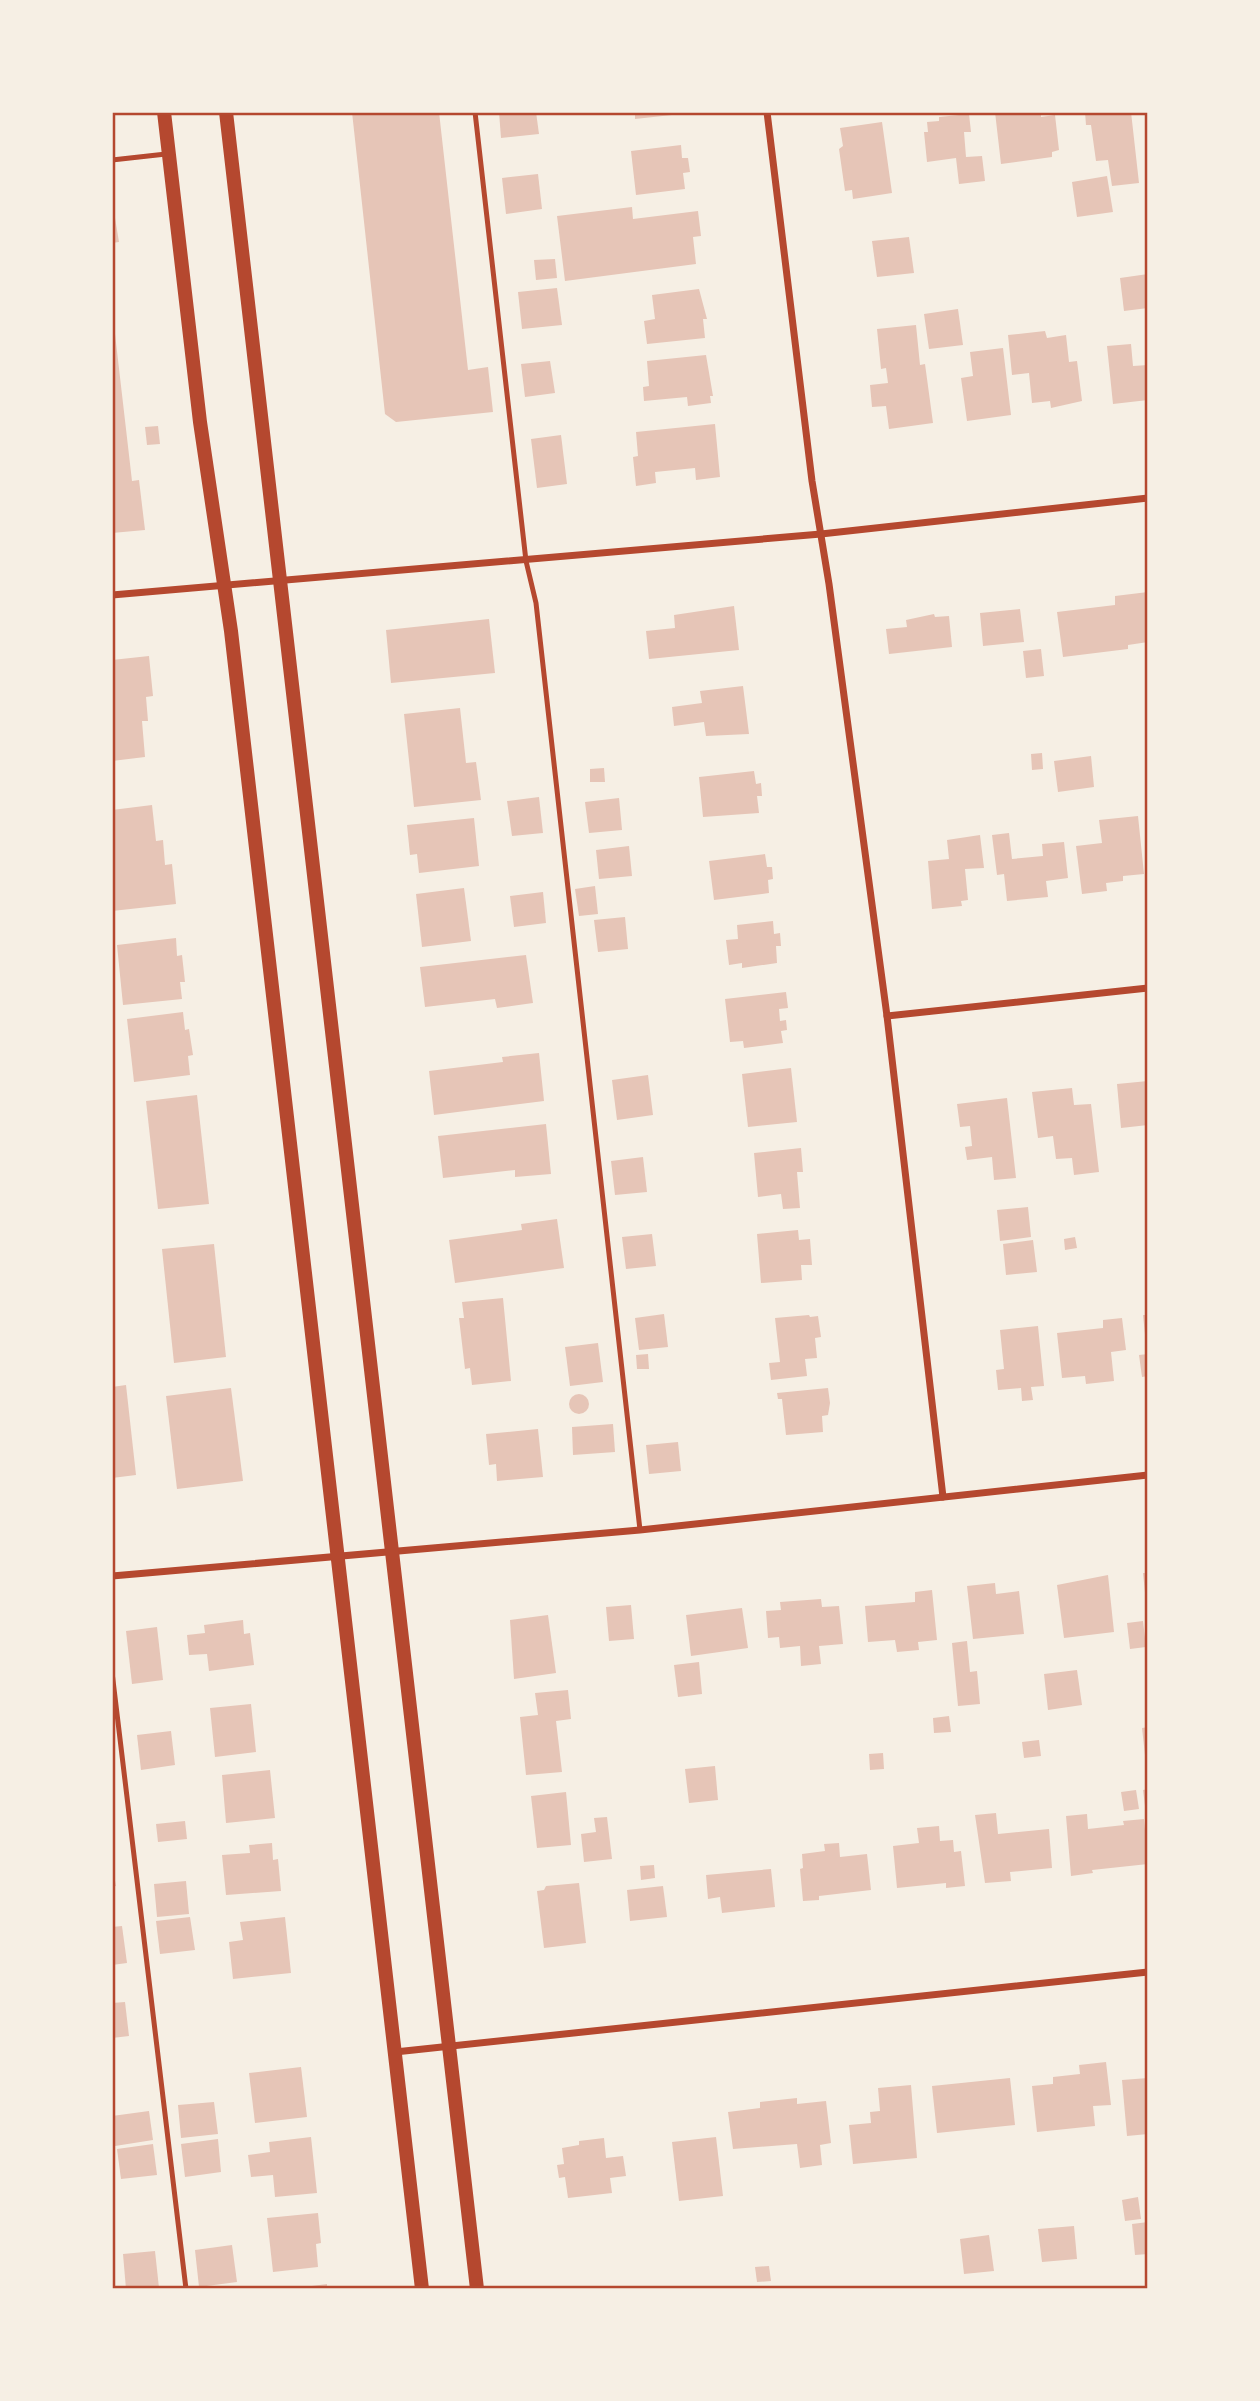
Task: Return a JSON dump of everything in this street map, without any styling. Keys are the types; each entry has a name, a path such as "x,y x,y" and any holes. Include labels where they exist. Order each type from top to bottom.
{"main road":[{"path":"164,112 200,422 225,587 422,2289"},
{"path":"226,112 477,2289"}],"street":[{"path":"767,112 811,481 821,534 887,1016 943,1497"},
{"path":"112,596 821,534 1148,498"},
{"path":"887,1016 1148,988"},
{"path":"112,1577 640,1530 1148,1475"},
{"path":"394,2052 1148,1972"}],"lane":[{"path":"475,112 526,561 536,603 640,1530"},
{"path":"112,160 169,154"},
{"path":"112,1672 186,2289"}],"building":[{"path":"352,112 439,112 468,370 488,367 493,412 396,422 385,414"},
{"path":"499,112 536,112 539,134 501,138"},
{"path":"635,112 681,112 681,114 635,119"},
{"path":"995,112 1041,112 1041,117 1055,115 1059,150 1052,152 1052,157 1001,164"},
{"path":"1085,112 1131,112 1139,183 1112,186 1108,160 1096,161 1091,125 1086,125"},
{"path":"969,114 971,132 964,132 966,157 982,156 985,181 959,184 956,158 927,162 924,132 928,132 927,122 939,121 939,117"},
{"path":"882,122 892,193 853,199 852,190 845,191 839,149 843,146 840,128"},
{"path":"681,145 682,158 688,158 690,172 683,173 685,189 636,195 631,151"},
{"path":"538,174 542,209 506,214 502,178"},
{"path":"1107,176 1113,212 1077,217 1072,182"},
{"path":"112,200 119,242 112,243"},
{"path":"632,207 633,219 698,211 701,236 693,237 696,264 565,281 557,216"},
{"path":"909,237 914,273 877,277 872,241"},
{"path":"555,259 557,278 536,280 534,260"},
{"path":"1148,274 1148,308 1124,311 1120,278"},
{"path":"557,288 562,325 522,329 518,292"},
{"path":"699,289 707,319 703,319 705,338 647,344 644,321 655,319 652,295"},
{"path":"112,308 132,481 139,480 145,530 112,533"},
{"path":"958,309 963,345 929,349 924,314"},
{"path":"916,325 920,365 925,364 933,423 889,429 886,406 872,407 870,385 888,383 886,368 881,369 877,329"},
{"path":"1045,331 1047,338 1066,335 1069,362 1077,361 1082,401 1051,408 1050,401 1032,403 1029,373 1012,375 1008,335"},
{"path":"1131,344 1133,366 1148,365 1148,400 1113,404 1107,346"},
{"path":"1003,348 1011,415 967,421 961,378 973,376 970,352"},
{"path":"706,355 713,396 710,396 711,403 688,406 687,397 644,401 643,387 649,386 647,361"},
{"path":"550,361 555,393 525,397 521,364"},
{"path":"715,424 720,477 696,480 695,468 655,472 656,483 636,486 633,457 638,456 636,432"},
{"path":"158,426 160,444 147,445 145,427"},
{"path":"561,435 567,484 537,488 531,439"},
{"path":"1148,592 1148,642 1128,645 1128,649 1063,657 1057,612 1115,605 1115,596"},
{"path":"734,606 739,650 649,659 646,631 675,628 674,615"},
{"path":"1020,609 1024,642 983,646 980,613"},
{"path":"934,614 935,617 949,616 952,647 889,654 886,629 907,627 906,620"},
{"path":"489,619 495,673 391,683 386,630"},
{"path":"1041,649 1044,676 1026,678 1023,651"},
{"path":"149,656 153,696 146,697 148,721 142,721 145,757 112,761 112,660"},
{"path":"743,686 749,734 706,736 704,722 674,726 672,707 702,703 700,691"},
{"path":"460,708 466,763 476,762 481,800 414,807 404,714"},
{"path":"1042,753 1043,769 1032,770 1031,754"},
{"path":"1091,756 1094,787 1058,792 1054,761"},
{"path":"604,768 605,782 590,782 590,769"},
{"path":"754,771 756,784 761,783 762,796 757,796 759,813 703,817 699,777"},
{"path":"539,797 543,833 512,836 507,801"},
{"path":"619,798 622,830 589,833 585,802"},
{"path":"152,805 156,841 163,840 165,865 172,864 176,904 112,911 112,810"},
{"path":"1138,816 1144,874 1123,876 1123,881 1106,883 1107,891 1082,894 1076,846 1102,843 1099,820"},
{"path":"474,818 479,866 419,873 417,854 410,855 407,825"},
{"path":"1009,833 1012,859 1043,856 1042,844 1064,842 1068,878 1046,881 1048,897 1007,901 1004,874 997,875 992,835"},
{"path":"980,835 984,868 965,869 968,900 961,901 962,906 932,909 928,861 949,859 947,840"},
{"path":"629,846 632,876 599,879 596,850"},
{"path":"765,854 767,867 772,867 773,879 768,880 769,893 714,900 709,861"},
{"path":"595,886 598,914 579,916 575,889"},
{"path":"464,888 471,941 422,947 416,894"},
{"path":"543,892 546,923 514,927 510,896"},
{"path":"625,917 628,949 598,952 594,920"},
{"path":"773,921 774,934 780,933 781,946 776,946 777,963 742,968 742,963 729,965 726,940 738,939 737,925"},
{"path":"176,938 177,956 182,955 185,982 180,982 182,999 123,1005 117,945"},
{"path":"526,955 533,1003 497,1008 495,999 425,1007 420,967"},
{"path":"786,992 788,1008 779,1009 780,1021 786,1020 787,1030 781,1031 783,1043 744,1048 743,1041 730,1042 725,999"},
{"path":"183,1012 185,1030 189,1029 193,1055 188,1056 190,1075 134,1082 127,1019"},
{"path":"539,1053 544,1101 434,1115 429,1071 503,1062 502,1057"},
{"path":"791,1068 797,1122 748,1127 742,1074"},
{"path":"648,1075 653,1115 617,1120 612,1080"},
{"path":"1148,1081 1148,1125 1121,1128 1117,1084"},
{"path":"1072,1088 1074,1105 1091,1104 1099,1172 1074,1175 1072,1158 1056,1159 1053,1136 1038,1138 1032,1092"},
{"path":"197,1095 209,1204 158,1209 146,1101"},
{"path":"1007,1098 1016,1178 994,1180 992,1157 967,1160 965,1147 972,1146 970,1126 960,1127 957,1104"},
{"path":"546,1124 551,1174 515,1177 515,1170 443,1178 438,1136"},
{"path":"801,1148 803,1172 797,1172 800,1208 783,1209 781,1194 758,1197 754,1153"},
{"path":"643,1157 647,1192 615,1195 611,1161"},
{"path":"1028,1207 1031,1237 1000,1241 997,1210"},
{"path":"557,1219 564,1268 455,1283 449,1240 522,1230 521,1224"},
{"path":"798,1230 799,1240 810,1239 812,1265 801,1265 802,1280 761,1283 757,1234"},
{"path":"652,1234 656,1266 626,1269 622,1237"},
{"path":"1075,1237 1077,1248 1065,1250 1064,1239"},
{"path":"1033,1240 1037,1272 1006,1275 1003,1244"},
{"path":"214,1244 226,1357 174,1363 162,1249"},
{"path":"503,1298 511,1381 472,1385 470,1368 465,1369 459,1318 464,1318 462,1302"},
{"path":"664,1314 668,1347 639,1350 635,1318"},
{"path":"1143,1315 1148,1315 1148,1344 1146,1344"},
{"path":"818,1316 821,1337 815,1338 817,1358 805,1359 807,1376 771,1380 769,1363 780,1362 775,1318"},
{"path":"1122,1318 1126,1350 1111,1352 1114,1381 1086,1384 1085,1376 1062,1378 1057,1333 1103,1328 1103,1320"},
{"path":"1038,1326 1044,1386 1031,1387 1033,1400 1022,1401 1021,1388 998,1390 996,1370 1004,1369 1000,1330"},
{"path":"598,1343 603,1382 570,1386 565,1347"},
{"path":"648,1354 649,1369 637,1369 636,1355"},
{"path":"1148,1354 1148,1376 1142,1377 1139,1355"},
{"path":"126,1385 136,1475 112,1478 112,1387"},
{"path":"231,1388 243,1481 177,1489 166,1396"},
{"path":"828,1388 830,1403 828,1415 822,1416 823,1432 786,1435 782,1399 778,1399 777,1393"},
{"path":"579,1394 586,1397 589,1404 586,1411 579,1414 572,1411 569,1404 572,1397"},
{"path":"613,1424 615,1452 573,1455 572,1427"},
{"path":"538,1429 543,1477 497,1481 496,1464 489,1465 486,1434"},
{"path":"678,1442 681,1471 649,1474 646,1445"},
{"path":"1143,1573 1148,1573 1148,1602 1146,1602"},
{"path":"1108,1575 1114,1632 1064,1638 1057,1585"},
{"path":"995,1583 996,1594 1019,1591 1024,1634 973,1639 967,1586"},
{"path":"932,1590 937,1640 918,1642 919,1650 897,1652 895,1640 868,1642 865,1606 915,1602 915,1592"},
{"path":"821,1599 822,1607 839,1606 843,1644 819,1646 821,1664 801,1666 800,1646 780,1648 779,1637 768,1638 766,1611 781,1610 780,1602"},
{"path":"631,1605 634,1639 609,1641 606,1607"},
{"path":"742,1608 748,1648 691,1656 686,1615"},
{"path":"548,1615 556,1673 514,1679 510,1620"},
{"path":"243,1620 244,1634 250,1633 254,1665 209,1671 207,1654 189,1655 187,1635 205,1633 204,1625"},
{"path":"1143,1621 1146,1647 1130,1649 1127,1623"},
{"path":"157,1627 163,1680 132,1684 126,1631"},
{"path":"967,1641 970,1672 977,1671 980,1704 958,1706 952,1643"},
{"path":"699,1662 702,1694 678,1697 674,1665"},
{"path":"1077,1670 1082,1705 1048,1710 1044,1674"},
{"path":"568,1690 571,1719 556,1721 562,1772 526,1775 520,1717 538,1715 535,1693"},
{"path":"251,1704 256,1752 215,1757 210,1708"},
{"path":"949,1716 951,1732 934,1733 933,1718"},
{"path":"1148,1727 1148,1764 1146,1764 1142,1728"},
{"path":"171,1731 175,1765 141,1770 137,1735"},
{"path":"1039,1740 1041,1756 1024,1758 1022,1742"},
{"path":"883,1753 884,1769 870,1770 869,1754"},
{"path":"715,1766 718,1800 689,1803 685,1769"},
{"path":"270,1770 275,1818 226,1823 222,1775"},
{"path":"1148,1789 1148,1814 1146,1814 1143,1790"},
{"path":"1136,1790 1139,1809 1124,1811 1121,1792"},
{"path":"566,1792 571,1845 537,1848 531,1796"},
{"path":"996,1813 998,1834 1049,1829 1052,1868 1010,1872 1011,1881 985,1883 975,1815"},
{"path":"1087,1814 1088,1829 1124,1825 1123,1821 1144,1819 1148,1864 1092,1870 1093,1873 1071,1876 1066,1816"},
{"path":"607,1817 612,1859 584,1862 581,1834 596,1832 594,1818"},
{"path":"185,1821 187,1839 158,1842 156,1824"},
{"path":"939,1826 940,1841 953,1840 954,1852 961,1851 965,1886 946,1888 946,1883 897,1888 893,1846 919,1843 917,1828"},
{"path":"272,1843 273,1860 278,1859 281,1891 226,1895 222,1855 250,1853 249,1845"},
{"path":"839,1843 840,1857 867,1854 871,1890 819,1896 819,1900 803,1901 800,1869 803,1868 802,1854 825,1851 824,1844"},
{"path":"112,1864 116,1886 112,1887"},
{"path":"654,1865 655,1878 641,1880 640,1866"},
{"path":"771,1869 775,1907 722,1913 720,1897 708,1899 706,1875"},
{"path":"186,1881 189,1914 157,1917 154,1884"},
{"path":"579,1883 586,1943 544,1948 537,1891 544,1890 546,1886"},
{"path":"663,1886 667,1917 630,1921 627,1890"},
{"path":"190,1917 195,1950 160,1954 156,1921"},
{"path":"285,1917 291,1973 233,1979 229,1942 243,1940 240,1922"},
{"path":"122,1926 127,1963 112,1965 112,1927"},
{"path":"125,2002 129,2036 112,2038 112,2003"},
{"path":"1106,2062 1111,2105 1093,2106 1095,2126 1037,2132 1032,2086 1053,2084 1053,2077 1080,2074 1079,2065"},
{"path":"301,2067 307,2117 255,2123 249,2073"},
{"path":"1010,2078 1015,2125 937,2133 932,2086"},
{"path":"1148,2078 1148,2134 1127,2136 1122,2080"},
{"path":"911,2085 917,2158 853,2164 849,2125 871,2123 870,2112 880,2111 878,2088"},
{"path":"797,2098 797,2104 826,2101 831,2143 820,2145 822,2165 800,2168 797,2144 733,2149 728,2112 760,2108 760,2102"},
{"path":"214,2102 218,2134 181,2138 178,2105"},
{"path":"149,2111 153,2140 115,2146 112,2116"},
{"path":"311,2137 317,2193 275,2197 273,2175 251,2177 248,2155 270,2152 269,2142"},
{"path":"716,2137 723,2196 679,2201 672,2142"},
{"path":"604,2138 606,2158 623,2156 626,2176 610,2178 612,2193 568,2198 565,2177 559,2178 557,2165 564,2164 562,2148 579,2145 579,2141"},
{"path":"218,2139 221,2172 185,2177 181,2144"},
{"path":"153,2144 157,2175 121,2179 117,2149"},
{"path":"1138,2197 1141,2219 1125,2221 1122,2200"},
{"path":"318,2213 321,2243 316,2244 318,2267 273,2272 267,2218"},
{"path":"1148,2222 1148,2254 1135,2255 1132,2224"},
{"path":"1074,2226 1077,2259 1042,2262 1038,2229"},
{"path":"989,2235 994,2271 964,2274 960,2239"},
{"path":"232,2245 237,2282 199,2287 195,2250"},
{"path":"155,2251 159,2288 126,2289 123,2254"},
{"path":"769,2266 771,2281 757,2282 755,2267"},
{"path":"327,2284 327,2289 304,2289 304,2287"}]}
